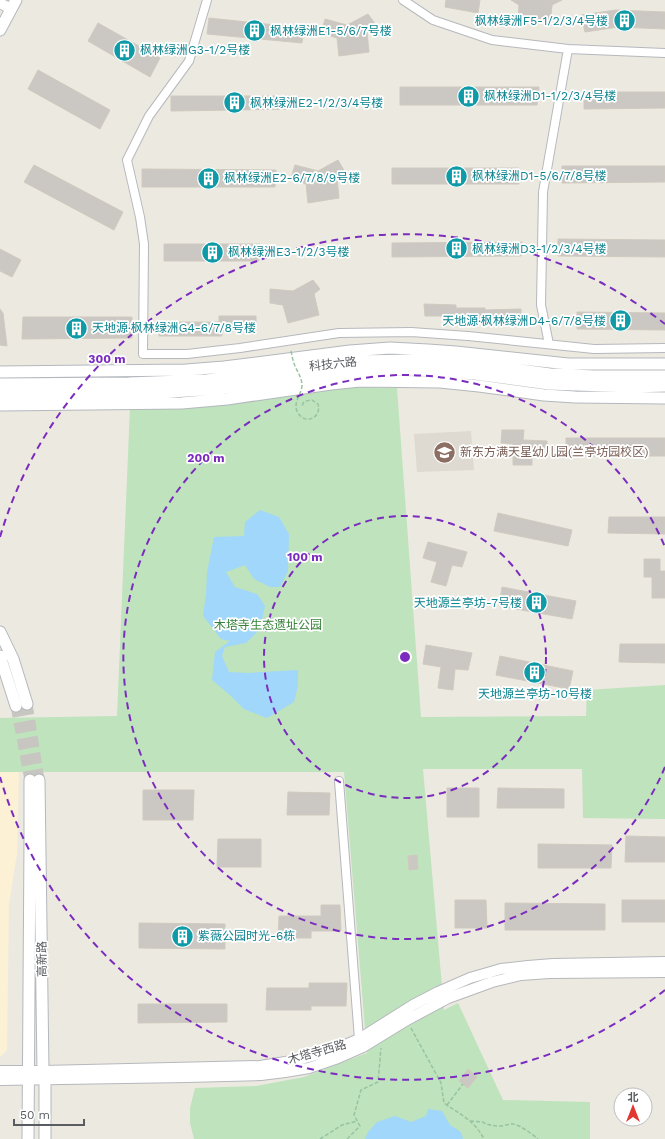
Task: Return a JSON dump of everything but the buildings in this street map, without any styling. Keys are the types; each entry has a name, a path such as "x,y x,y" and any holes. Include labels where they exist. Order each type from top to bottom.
{"main road":[{"path":"0,30 14,4"},
{"path":"0,372 186,370 224,367 350,350 390,348 456,352 568,364 665,364"},
{"name":"科技六路","path":"0,384 129,383 207,380 354,361 416,360 469,363 550,374 594,376 665,376"},
{"name":"科技六路","path":"0,394 155,393 218,389 350,371 402,370 475,374 549,384 633,387 665,386"},
{"path":"0,405 189,402 227,399 331,384 360,382 440,382 544,395 575,397 665,398"},
{"path":"0,632 13,659 22,705 0,656"},
{"name":"高新路","path":"28,1139 35,780 45,1139"}],"street":[{"path":"207,0 189,61 149,116 127,160 140,217 144,244 143,354 187,354 240,348 339,333 411,332 468,336 594,349 665,348"},
{"path":"403,0 433,20 492,40 568,49 665,53"},
{"path":"0,3 14,4"},
{"path":"549,344 541,305 543,192 568,49"},
{"path":"339,780 361,1043"},
{"name":"木塔寺西路","path":"0,1080 29,1076 261,1075 309,1068 338,1058 413,1005 470,978 501,970 528,966 553,964 665,962"},
{"name":"木塔寺西路","path":"361,1043 382,1036 407,1020 448,998 492,982 521,975 556,973 665,972"},
{"name":"木塔寺西路","path":"0,1071 29,1076"}],"path":[{"path":"291,350 295,365 301,378 301,391 296,404 298,413 301,417 310,420 317,415 319,408 316,402 309,400 306,400 302,407"},
{"path":"407,1020 441,1083 444,1103 470,1120 479,1130 484,1139"},
{"path":"347,1139 360,1126 354,1115 361,1090 378,1082 382,1036"},
{"path":"446,1105 463,1084"},
{"path":"470,1120 500,1126 512,1124 518,1125 538,1139"},
{"path":"320,1139 342,1125 357,1121"}],"shaded area":[{"name":"新东方满天星幼儿园(兰亭坊园校区)","path":"471,431 474,470 417,472 414,434"},
{"path":"0,772 19,772 17,854 9,904 7,1050 0,1057"}],"green space":[{"name":"木塔寺生态遗址公园","path":"347,387 397,388 421,717 586,716 587,690 665,685 665,819 583,818 582,769 423,769 444,1010 458,1003 503,1100 590,1102 590,1139 194,1139 190,1123 190,1108 195,1088 256,1086 304,1077 367,1053 344,772 0,772 0,718 117,716 130,407"}],"water":[{"path":"260,510 279,517 289,534 288,571 280,587 270,587 254,579 245,565 226,572 235,587 257,594 265,606 260,629 246,643 225,647 222,656 229,672 247,673 298,670 298,685 294,702 267,718 244,709 212,680 215,652 230,641 221,639 203,616 207,572 214,537 244,536 245,522"},
{"path":"428,1109 442,1111 450,1125 461,1132 463,1139 365,1139 368,1132 377,1122 395,1116 411,1122 426,1116"}],"tunnel":[{"path":"27,704 39,780"},
{"path":"16,706 30,780"}],"place":[{"name":"枫林绿洲F5-1/2/3/4号楼","path":"624,21"},
{"name":"枫林绿洲E1-5/6/7号楼","path":"255,31"},
{"name":"枫林绿洲G3-1/2号楼","path":"124,50"},
{"name":"枫林绿洲D1-1/2/3/4号楼","path":"469,96"},
{"name":"枫林绿洲E2-1/2/3/4号楼","path":"235,103"},
{"name":"枫林绿洲D1-5/6/7/8号楼","path":"456,176"},
{"name":"枫林绿洲E2-6/7/8/9号楼","path":"209,178"},
{"name":"枫林绿洲D3-1/2/3/4号楼","path":"457,249"},
{"name":"枫林绿洲E3-1/2/3号楼","path":"212,252"},
{"name":"天地源·枫林绿洲D4-6/7/8号楼","path":"621,321"},
{"name":"天地源·枫林绿洲G4-6/7/8号楼","path":"77,328"},
{"name":"新东方满天星幼儿园(兰亭坊园校区)","path":"444,452"},
{"name":"天地源兰亭坊-7号楼","path":"537,603"},
{"name":"天地源兰亭坊-10号楼","path":"535,673"},
{"name":"紫薇公园时光-6栋","path":"182,936"}]}
